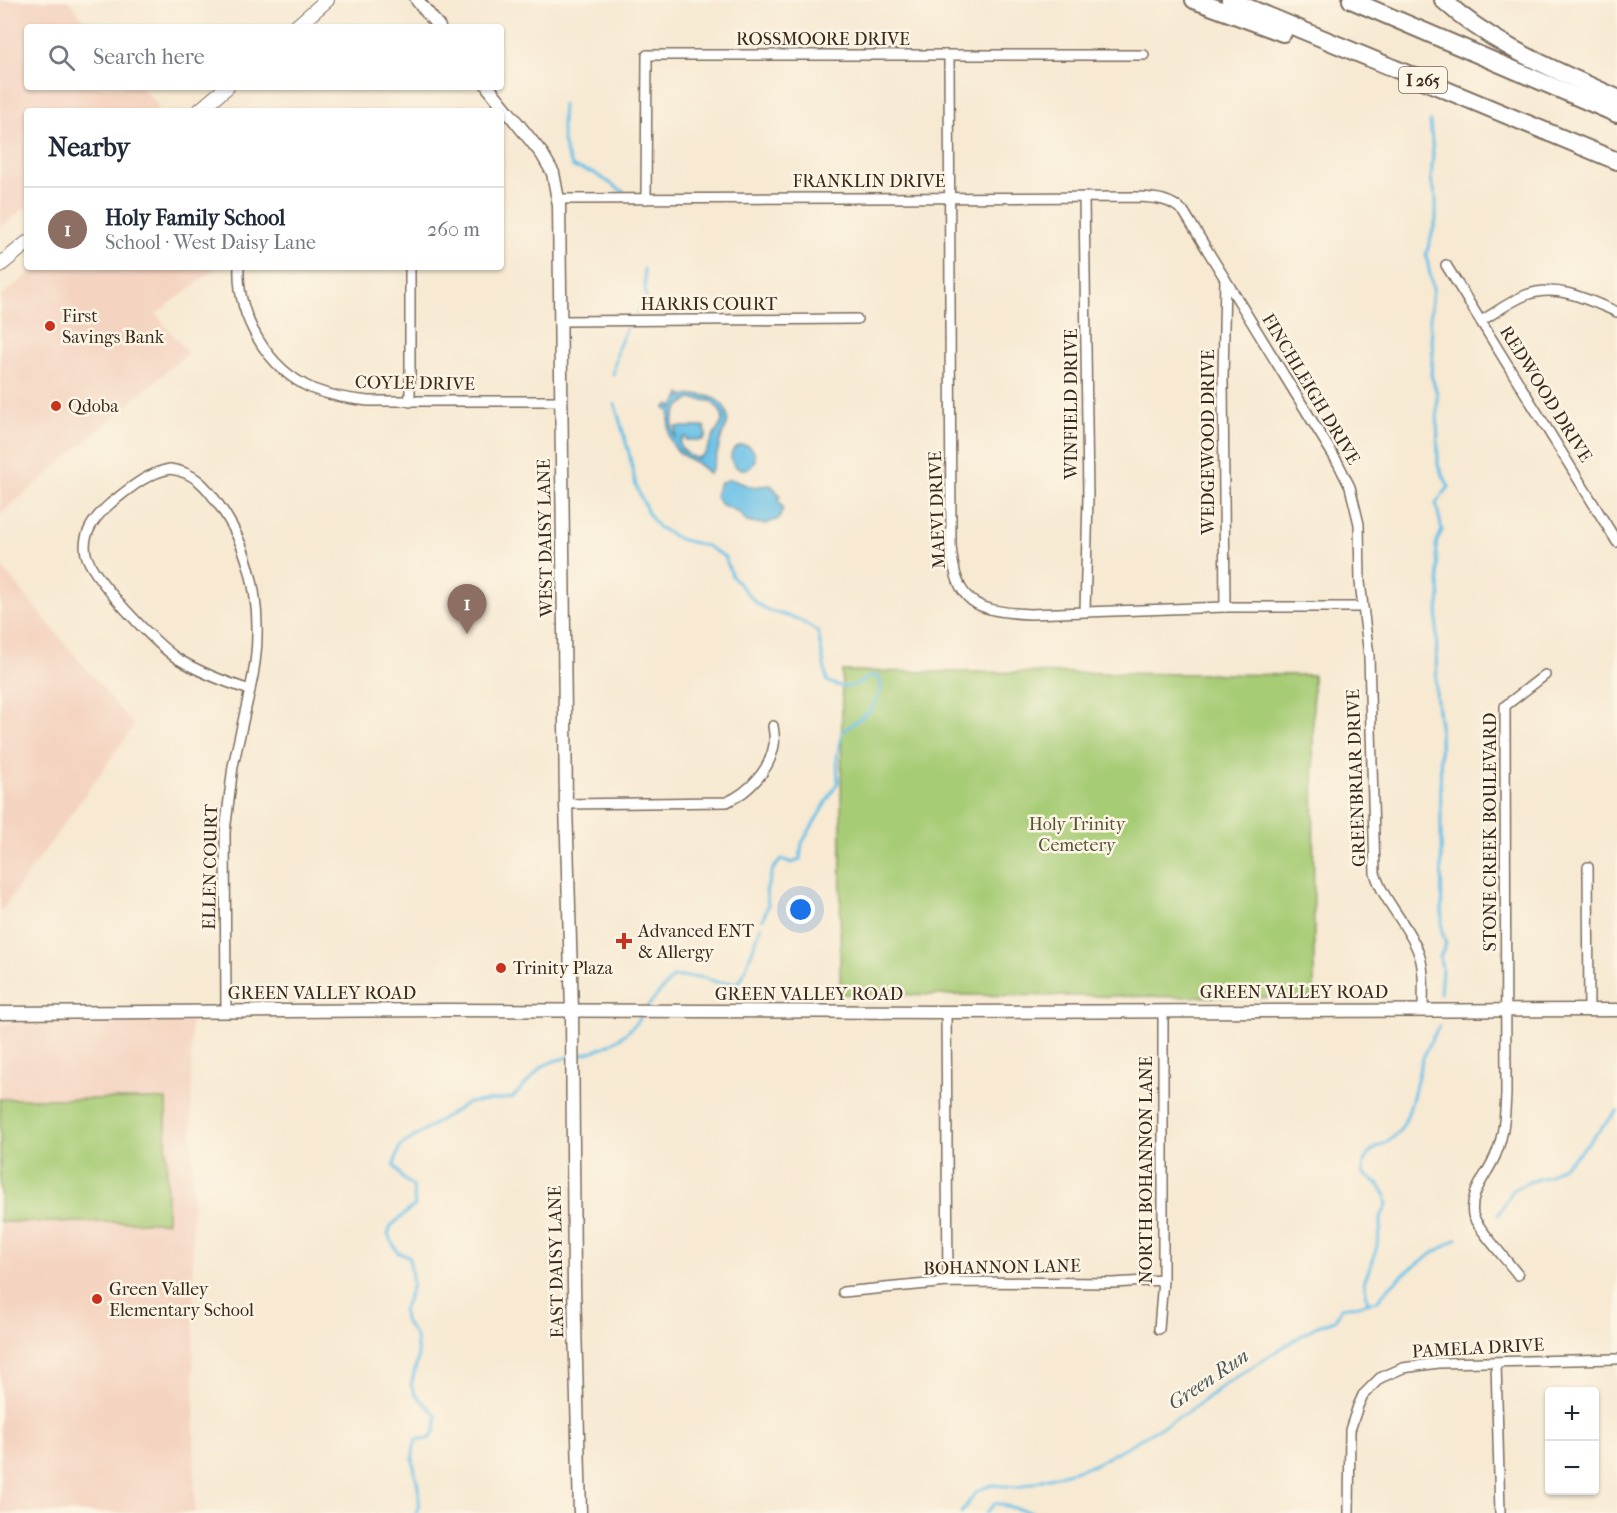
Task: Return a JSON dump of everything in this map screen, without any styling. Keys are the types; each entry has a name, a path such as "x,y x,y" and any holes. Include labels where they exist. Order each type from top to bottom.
{"highway":[{"path":"1194,0 1299,39 1414,76"},
{"name":"I 265","path":"1230,0 1617,161"},
{"name":"I 265","path":"1350,0 1617,114"},
{"path":"1443,0 1467,21 1493,38 1617,98"}],"main road":[{"path":"299,24 327,0"},
{"path":"202,108 224,90"},
{"path":"0,266 24,246"}],"street":[{"path":"417,0 437,24"},
{"name":"ROSSMOORE DRIVE","path":"646,199 647,55 1144,55"},
{"name":"MAEVI DRIVE","path":"949,56 951,546 953,570 960,589 976,603 995,610 1030,614 1225,607 1362,607"},
{"name":"WEST DAISY LANE","path":"490,90 542,154 552,173 558,199 566,804 572,1011"},
{"name":"FRANKLIN DRIVE","path":"558,199 1084,197 1161,198 1178,206"},
{"name":"WINFIELD DRIVE","path":"1084,197 1088,498 1085,611"},
{"name":"FINCHLEIGH DRIVE","path":"1178,206 1185,212 1320,432 1350,487 1359,524 1362,607"},
{"name":"REDWOOD DRIVE","path":"1446,265 1617,542"},
{"name":"COYLE DRIVE","path":"239,270 241,295 251,327 271,357 280,366 313,388 339,398 368,401 561,401"},
{"path":"410,270 411,402"},
{"name":"WEDGEWOOD DRIVE","path":"1225,277 1223,379 1225,607"},
{"path":"1481,321 1527,295 1548,290 1570,293 1617,312"},
{"name":"HARRIS COURT","path":"560,321 857,319"},
{"name":"ELLEN COURT","path":"226,1011 225,832 233,765 250,690 258,621 248,562 238,535 226,514 199,480 180,470 159,471 128,490 93,523 85,543 90,564 133,618 164,650 208,675 250,690"},
{"name":"GREENBRIAR DRIVE","path":"1362,607 1369,667 1375,873 1379,886 1419,955 1422,966 1423,1010"},
{"name":"STONE CREEK BOULEVARD","path":"1506,1009 1505,706 1545,675"},
{"path":"566,804 727,802 740,796 758,778 769,761 775,744 773,726"},
{"path":"1588,867 1589,1010"},
{"path":"1506,1009 1504,1128 1496,1155 1477,1186 1473,1202 1473,1217 1518,1275"},
{"name":"GREEN VALLEY ROAD","path":"0,1013 1617,1010"},
{"name":"EAST DAISY LANE","path":"572,1011 574,1261 580,1513"},
{"name":"NORTH BOHANNON LANE","path":"1159,1329 1163,1280 1163,1011"},
{"path":"946,1012 948,1282"},
{"name":"BOHANNON LANE","path":"843,1292 948,1282 1163,1280"},
{"name":"PAMELA DRIVE","path":"1349,1513 1350,1430 1363,1395 1380,1377 1403,1368 1438,1363 1617,1359"},
{"path":"1496,1363 1500,1513"}],"shaded area":[{"path":"0,0 68,0 88,24 24,24 24,90 144,90 159,106 157,108 24,108 24,209 0,228"},
{"path":"33,270 214,270 156,314 188,353 0,515 0,297"},
{"path":"0,565 134,726 0,913"},
{"name":"Green Valley Elementary School","path":"191,1021 195,1513 0,1513 0,1024"}],"green space":[{"name":"Holy Trinity Cemetery","path":"842,671 1313,675 1314,998 840,994"},
{"path":"0,1099 166,1099 167,1222 0,1222"}],"water":[{"path":"681,394 684,397 707,396 720,403 725,409 727,425 709,474 699,464 678,451 670,439 669,410 665,407 670,404 673,408","holes":["692,399 711,401 721,412 721,424 704,454 698,458 690,456 681,448 680,442 684,437 686,440 703,440 703,437 706,437 705,427 676,427 675,437 673,419 678,409 686,401"]},
{"path":"743,445 748,446 754,452 754,462 748,468 743,469 738,468 732,462 731,457 732,452 738,446"},
{"path":"730,479 752,487 771,485 781,496 778,499 783,508 779,519 765,524 747,522 739,512 720,504 715,495 720,483"}],"waterway":[{"path":"563,104 562,137 573,167 594,173 624,192"},
{"path":"1430,121 1433,154 1431,180 1436,197 1436,220 1426,255 1433,289 1430,319 1433,352 1431,375 1437,393 1438,465 1449,487 1436,503 1442,530 1436,544 1440,596 1437,621 1436,694 1440,726 1442,932 1446,944 1440,957 1442,969 1440,994"},
{"path":"636,314 646,301 644,269"},
{"path":"613,375 618,348 628,325"},
{"path":"615,404 636,486 648,513 658,527 679,539 707,546 725,557 732,576 756,603 767,610 798,619 818,632 827,681 845,687 860,683 871,676 880,677 881,691 870,711 842,732 837,756 838,782 802,843 800,859 792,863 782,859 773,869 766,891 768,905 763,919"},
{"path":"647,1007 673,977 701,977 717,982 736,983 742,978 761,927"},
{"path":"576,1056 613,1042 629,1031 642,1015"},
{"path":"1368,1302 1364,1282 1374,1258 1381,1228 1381,1217 1387,1205 1385,1194 1379,1185 1364,1174 1363,1166 1369,1154 1402,1128 1423,1059 1439,1026"},
{"path":"416,1513 419,1495 413,1457 414,1448 417,1439 429,1439 435,1431 437,1416 415,1394 411,1385 418,1358 416,1337 404,1320 403,1311 413,1284 409,1256 398,1253 388,1235 391,1226 415,1205 413,1186 402,1178 394,1165 400,1146 467,1103 512,1098 543,1066 569,1057"},
{"name":"Green Run","path":"1498,1215 1513,1190 1549,1176 1577,1155 1617,1111"},
{"name":"Green Run","path":"961,1513 977,1491 992,1485 1018,1487 1094,1465 1188,1412 1225,1384 1315,1327 1335,1320 1341,1308 1377,1301 1414,1266 1457,1239"},
{"path":"986,1513 995,1503 1034,1513"}],"place":[{"name":"First Savings Bank","path":"50,326"},
{"name":"Qdoba","path":"56,406"},
{"name":"Holy Family School","path":"467,634"},
{"name":"Advanced ENT & Allergy","path":"624,941"},
{"name":"Trinity Plaza","path":"501,968"},
{"name":"Green Valley Elementary School","path":"97,1299"}]}
